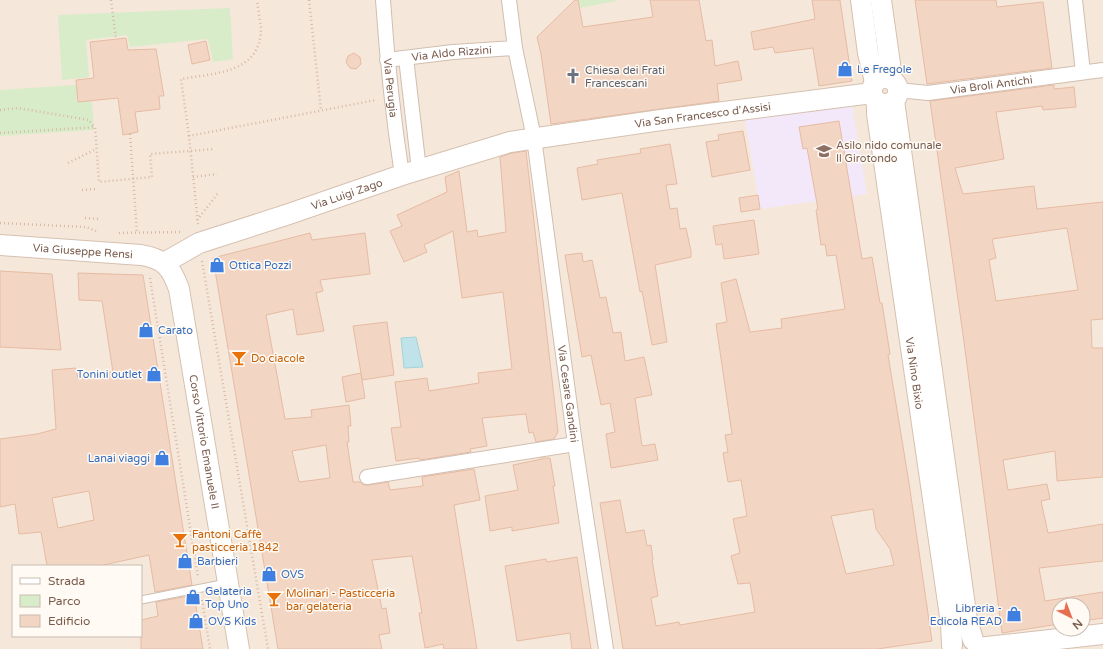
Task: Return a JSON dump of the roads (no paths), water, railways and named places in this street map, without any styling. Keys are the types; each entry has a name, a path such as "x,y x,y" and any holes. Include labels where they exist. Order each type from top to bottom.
{"street":[{"name":"Via Perugia","path":"383,0 387,60 410,173"},
{"path":"509,0 515,48 534,138"},
{"name":"Via Nino Bixio","path":"861,0 868,53 884,91 965,604 977,646"},
{"name":"Via Nino Bixio","path":"881,0 890,64 878,122 951,623 951,647"},
{"path":"1075,0 1083,72"},
{"name":"Via Aldo Rizzini","path":"387,60 453,52 515,48"},
{"name":"Via Perugia","path":"406,58 410,173"},
{"name":"Via Broli Antichi","path":"884,91 928,92 1103,70"},
{"name":"Via San Francesco d'Assisi","path":"534,138 884,91"},
{"name":"Via Luigi Zago","path":"164,263 198,234 300,211 410,173 510,142 534,138"},
{"name":"Via Cesare Gandini","path":"534,138 575,444 606,649"},
{"name":"Via Giuseppe Rensi","path":"0,245 141,255 154,257 164,263"},
{"name":"Corso Vittorio Emanuele II","path":"164,263 174,274 179,289 239,649"},
{"path":"367,477 575,444"},
{"path":"977,646 1103,634"},
{"name":"Via Nino Bixio","path":"951,647 954,642 961,638 969,638 977,646"}],"lane":[{"path":"142,600 228,583"}],"water":[{"path":"416,337 423,367 404,368 401,338"}],"place":[{"name":"Le Fregole","path":"845,69"},
{"name":"Chiesa dei Frati Francescani","path":"573,76"},
{"name":"Asilo nido comunale Il Girotondo","path":"824,151"},
{"name":"Ottica Pozzi","path":"217,265"},
{"name":"Carato","path":"146,330"},
{"name":"Do ciacole","path":"239,358"},
{"name":"Tonini outlet","path":"154,374"},
{"name":"Lanai viaggi","path":"162,458"},
{"name":"Fantoni Caffè pasticceria 1842","path":"180,540"},
{"name":"Barbieri","path":"185,561"},
{"name":"OVS","path":"269,574"},
{"name":"Gelateria Top Uno","path":"193,597"},
{"name":"Molinari - Pasticceria bar gelateria","path":"274,599"},
{"name":"Libreria - Edicola READ","path":"1014,614"},
{"name":"OVS Kids","path":"196,621"}]}
